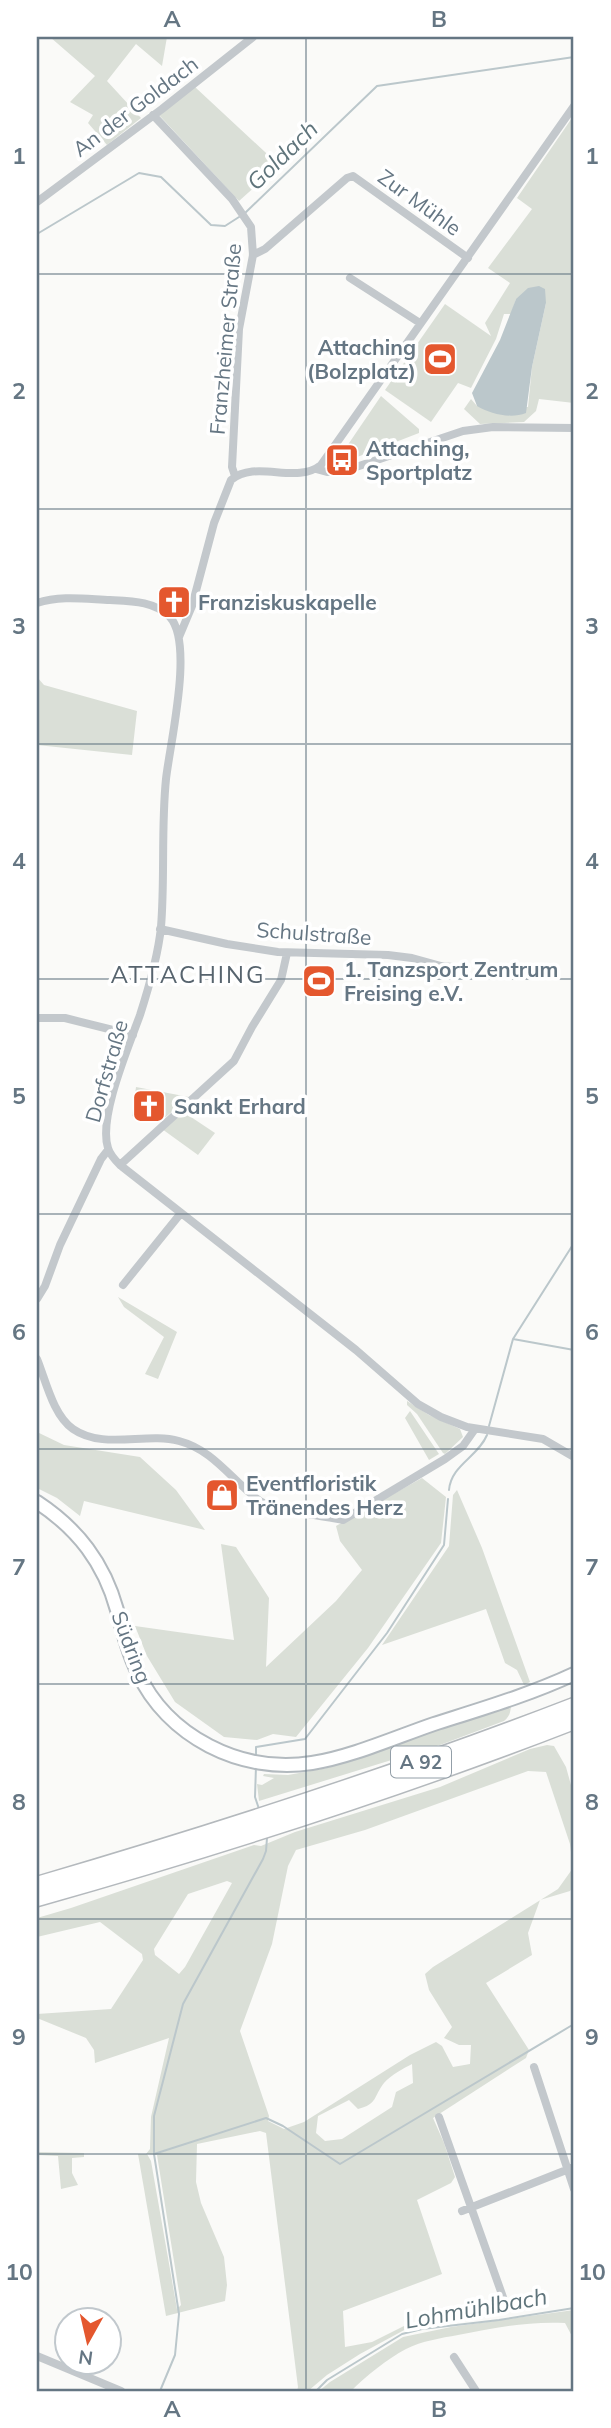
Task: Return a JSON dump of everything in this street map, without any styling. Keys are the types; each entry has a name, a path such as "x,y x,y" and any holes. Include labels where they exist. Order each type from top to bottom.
{"highway":[{"name":"A 92","path":"37,1898 264,1823 574,1706"},
{"name":"A 92","path":"37,1885 408,1781 574,1721"}],"main road":[{"name":"Südring","path":"37,1502 68,1526 96,1559 110,1588 135,1669 156,1703 192,1736 216,1750 245,1761 258,1764 303,1764 327,1760 518,1696 574,1674"}],"street":[{"name":"An der Goldach","path":"37,202 253,37"},
{"path":"179,637 192,606 229,482 244,473 309,472 316,469 328,456 574,106"},
{"name":"Franzheimer Straße","path":"153,115 232,199 251,227 253,256 239,329 232,467 235,476"},
{"name":"Zur Mühle","path":"253,256 265,250 347,178 353,176 468,258"},
{"path":"350,278 420,323"},
{"path":"316,469 327,472 359,466 463,431 515,427 574,428"},
{"path":"328,456 339,470"},
{"path":"37,603 63,598 139,602 168,615 176,626 179,637"},
{"name":"Dorfstraße","path":"179,637 180,675 164,809 160,929 152,972 110,1109 106,1133 108,1150 120,1165 356,1350 411,1399 441,1417 475,1429 534,1436 551,1442 574,1457"},
{"name":"Schulstraße","path":"160,929 227,944 287,953 388,955 440,966 466,968"},
{"path":"120,1165 234,1061 281,979 287,953"},
{"path":"37,1018 65,1018 133,1035"},
{"path":"37,1299 45,1286 64,1235 108,1150"},
{"path":"123,1285 181,1213"},
{"path":"37,1359 61,1418 79,1433 106,1438 166,1438 181,1441 215,1460 260,1501 281,1508 344,1520 445,1459 463,1446 475,1429"},
{"path":"534,2067 571,2169 574,2189"},
{"path":"439,2117 504,2300"},
{"path":"462,2211 571,2169"},
{"path":"37,2356 121,2391"},
{"path":"454,2357 476,2391"}],"shaded area":[{"path":"50,37 167,37 162,66 136,44 107,81 141,118 107,145 88,123 93,115 70,102 95,76"},
{"path":"195,87 279,165 239,201 159,115"},
{"path":"574,115 574,403 539,399 536,411 524,422 480,424 464,409 471,399 477,406 528,407 532,367 546,303 516,299 511,314 504,314 496,339 471,388 458,383 431,422 385,390 445,304 491,336 485,323 510,283 488,268 532,209 517,198"},
{"path":"539,286 545,289 546,303 532,367 526,413 507,416 482,409 477,406 472,393 500,340 516,299 528,288"},
{"path":"381,396 419,429 419,433 352,459 347,458 345,449"},
{"path":"37,677 44,685 137,711 132,755 37,745"},
{"path":"136,1087 189,1097 160,1122 132,1116"},
{"path":"182,1111 215,1133 198,1155 162,1129"},
{"path":"118,1297 177,1332 158,1379 145,1374 164,1337 124,1307"},
{"path":"407,1401 429,1415 460,1429 463,1437 443,1453 417,1414 407,1405"},
{"path":"410,1411 439,1454 429,1460 405,1418"},
{"path":"37,1432 64,1445 140,1457 176,1490 205,1530 84,1501 80,1516 57,1498 37,1488"},
{"path":"422,1478 446,1497 441,1543 368,1648 296,1737 273,1734 257,1740 224,1737 175,1702 147,1656 135,1626 234,1640 221,1544 236,1547 269,1598 266,1667 336,1601 362,1570 340,1541 336,1526"},
{"path":"457,1490 482,1548 530,1682 524,1685 517,1670 505,1663 486,1609 382,1645 449,1546 453,1495"},
{"path":"511,1707 510,1712 504,1721 440,1745 259,1801 257,1784 262,1785 274,1778 263,1776 264,1774 288,1775 327,1768"},
{"path":"554,1746 566,1767 574,1796 574,1886 570,1891 541,1900 558,1889 573,1868 570,1844 546,1772 528,1771 365,1830 296,1850 288,1866 272,1944 240,2031 269,2116 268,2121 284,2129 304,2122 410,2055 436,2042 442,2046 453,2067 470,2064 471,2045 459,2045 444,2038 452,2027 429,1990 425,1974 540,1900 528,1933 532,1955 486,1983 529,2050 526,2058 433,2118 455,2177 451,2183 417,2200 442,2274 343,2311 345,2347 372,2342 408,2324 498,2305 501,2315 408,2328 360,2354 308,2391 297,2391 266,2133 260,2131 197,2144 196,2182 201,2203 224,2257 227,2285 225,2301 166,2316 138,2154 146,2154 150,2149 151,2117 169,2038 95,2063 94,2050 86,2038 37,2018 37,2014 111,2009 143,1960 142,1954 100,1922 37,1937 37,1918 254,1845 261,1846 295,1832 440,1787 530,1749","holes":["227,1881 232,1883 179,1974 155,1955 154,1949 188,1894","412,2064 413,2083 396,2092 392,2107 342,2139 325,2141 316,2133 318,2116 349,2100 358,2109 369,2105 387,2080","147,2154 157,2155 181,2305 177,2309 151,2161"]},
{"path":"37,2152 84,2153 84,2157 72,2158 72,2173 78,2185 61,2189 58,2156 37,2155"},
{"path":"574,2310 574,2340 565,2323 511,2326 438,2339 399,2353 351,2391 319,2391 403,2337 451,2327"}],"waterway":[{"name":"Goldach","path":"244,214 377,86 574,57"},
{"name":"Goldach","path":"37,234 139,173 161,177 211,225 225,226 239,217"},
{"path":"489,1426 513,1339 574,1243"},
{"path":"513,1339 574,1350"},
{"path":"449,1490 455,1474 487,1435"},
{"path":"256,1757 256,1747 305,1739 387,1633 444,1545 448,1499"},
{"path":"256,1766 255,1797 259,1809"},
{"path":"160,2391 175,2355 179,2314 154,2154 154,2116 183,2004 263,1859 267,1838"},
{"path":"154,2154 266,2118 283,2126 340,2164 574,2024"},
{"name":"Lohmühlbach","path":"316,2391 327,2380 402,2334 574,2308"}],"place":[{"name":"Attaching (Bolzplatz)","path":"440,359"},
{"name":"Attaching, Sportplatz","path":"342,460"},
{"name":"Franziskuskapelle","path":"174,602"},
{"name":"1. Tanzsport Zentrum Freising e.V.","path":"319,981"},
{"name":"Sankt Erhard","path":"149,1106"},
{"name":"Eventfloristik Tränendes Herz","path":"222,1495"}],"district":[{"name":"ATTACHING","path":"188,974"}]}
